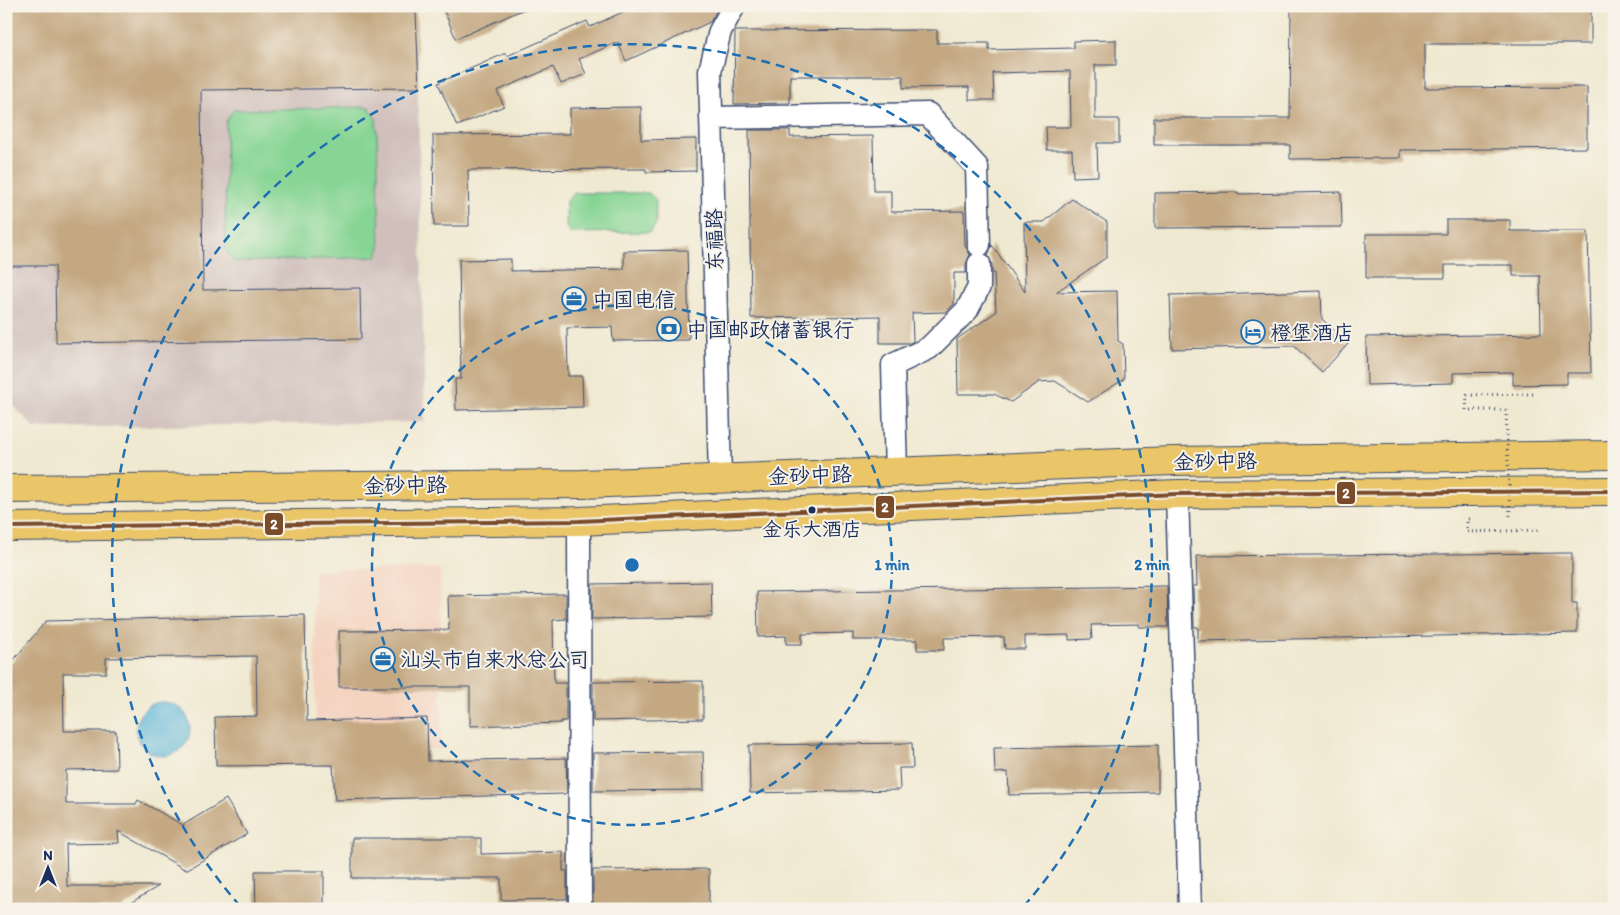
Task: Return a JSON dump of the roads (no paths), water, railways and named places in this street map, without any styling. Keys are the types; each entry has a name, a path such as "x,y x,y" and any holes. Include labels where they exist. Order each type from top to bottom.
{"main road":[{"name":"金砂中路","path":"6,489 582,484 1173,461 1614,455"},
{"name":"金砂中路","path":"6,527 579,521 1177,494 1614,491"}],"street":[{"name":"东福路","path":"720,479 710,71 720,31 734,6"},
{"path":"711,118 928,114 977,167 979,287 967,310 929,348 893,364 896,472"},
{"path":"1177,494 1190,909"},
{"path":"579,521 580,909"}],"water":[{"path":"163,702 173,704 182,710 188,719 190,729 188,739 182,748 173,754 163,756 153,754 144,748 138,739 136,729 138,719 144,710 153,704"}],"place":[{"name":"中国电信","path":"574,299"},
{"name":"中国邮政储蓄银行","path":"669,329"},
{"name":"橙堡酒店","path":"1253,332"},
{"name":"金乐大酒店","path":"812,510"},
{"name":"汕头市自来水总公司","path":"383,659"}]}
